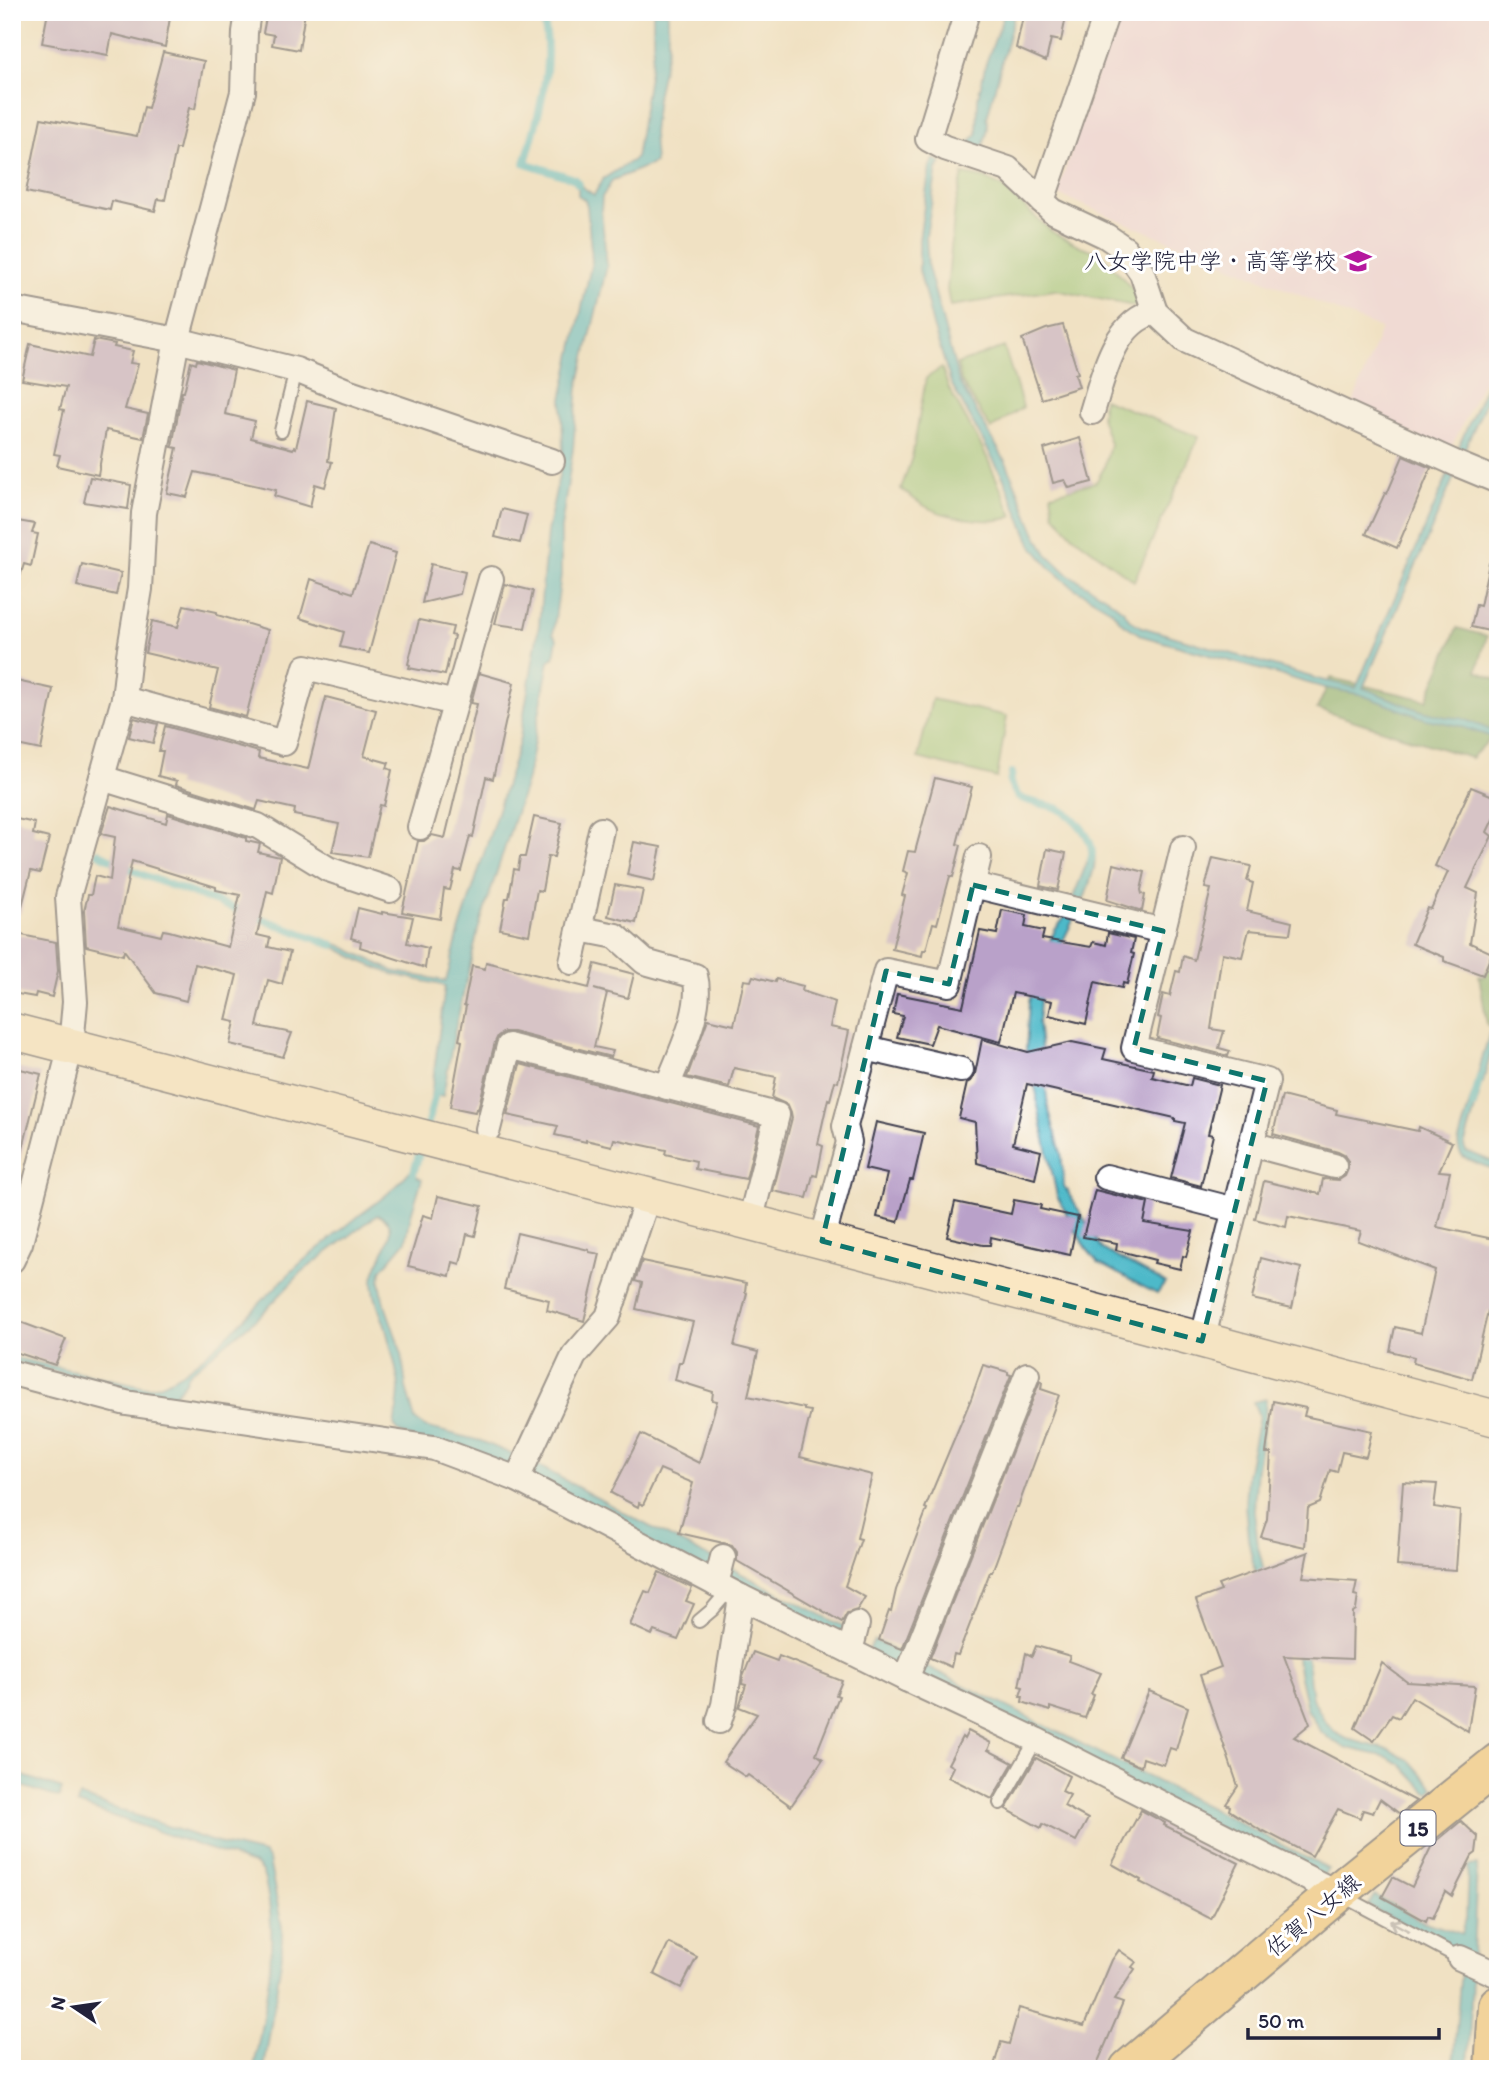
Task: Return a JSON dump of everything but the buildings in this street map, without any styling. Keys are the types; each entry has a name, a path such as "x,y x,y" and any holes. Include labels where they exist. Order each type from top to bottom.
{"main road":[{"name":"佐賀八女線","path":"1129,2069 1337,1893 1498,1763"},
{"path":"1493,2069 1498,2006"}],"street":[{"path":"12,1260 20,1242 71,1046 75,1002 68,897 124,699 141,589 144,513 177,340 243,92 244,33 248,12"},
{"path":"967,12 928,139 945,148 1008,169 1053,211 1125,248 1142,273 1155,312 1185,340 1498,481"},
{"path":"1042,201 1107,12"},
{"path":"12,309 177,340 296,370 347,391 552,461"},
{"path":"1092,412 1108,360 1124,333 1147,314 1155,312"},
{"path":"420,827 491,579"},
{"path":"124,699 284,743 306,667 455,703"},
{"path":"102,778 258,826 328,869 390,890"},
{"path":"572,962 601,830"},
{"path":"1183,848 1134,1048 1267,1081 1202,1341"},
{"path":"822,1241 849,1142 845,1126 886,971 949,984 979,857"},
{"path":"972,885 1163,931"},
{"path":"580,929 616,936 645,962 695,976 698,989 689,1030 667,1087"},
{"path":"12,1031 1498,1419"},
{"path":"488,1129 509,1045 777,1115 750,1222"},
{"path":"866,1048 961,1070"},
{"path":"1251,1144 1334,1166"},
{"path":"1106,1177 1235,1210"},
{"path":"517,1479 574,1356 608,1317 648,1196"},
{"path":"12,1373 126,1403 434,1448 517,1479 906,1679 1036,1740 1067,1743 1102,1760 1337,1893"},
{"path":"906,1679 1027,1375"},
{"path":"719,1721 724,1704 729,1590 723,1557"},
{"path":"850,1651 857,1624"},
{"path":"1467,1961 1498,1975"}],"lane":[{"path":"281,431 296,370"},
{"path":"699,1621 712,1611 729,1590"},
{"path":"1000,1803 1036,1740"},
{"path":"1337,1893 1467,1961"}],"highlighted area":[{"path":"973,885 1163,931 1134,1048 1267,1081 1202,1341 822,1241 886,971 949,984"}],"shaded area":[{"name":"八女学院中学・高等学校","path":"1117,12 1498,12 1498,350 1449,452 1352,406 1381,329 1057,194"}],"green space":[{"path":"963,174 985,178 1002,187 1052,232 1101,253 1141,299 1143,308 1055,290 950,306 947,290 955,207"},
{"path":"1004,347 1023,407 991,429 961,381 957,364"},
{"path":"942,368 948,387 984,451 1013,516 994,520 956,517 925,506 901,489 912,457 926,378"},
{"path":"1103,399 1199,437 1134,581 1073,536 1054,514 1051,494 1096,482 1104,468 1110,444 1101,417"},
{"path":"1457,628 1487,636 1477,671 1498,680 1498,732 1471,758 1317,709 1331,678 1427,700"},
{"path":"932,699 1007,716 997,778 918,758"},
{"path":"1498,950 1498,1029 1487,1025 1479,976 1484,977"}],"water":[{"path":"653,12 668,12 668,46 657,97 653,133 655,163 613,180 602,197 607,266 578,387 573,449 561,528 561,575 553,634 557,639 554,657 549,661 527,779 478,930 443,1096 431,1096 445,986 392,974 323,941 340,945 393,971 446,981 519,743 539,625 547,532 563,457 562,399 592,261 587,206 585,200 578,195 578,184 594,195 603,179 636,158 653,50"},
{"path":"1005,12 1015,12 987,118 986,136 978,153 967,144 977,134 978,98 986,63"},
{"path":"934,159 941,163 937,169 926,236 928,267 959,382 1007,464 1033,528 1047,554 1068,574 1107,598 1124,611 1130,620 1142,627 1356,688 1448,474 1454,477 1363,688 1419,710 1461,718 1498,733 1498,739 1456,725 1426,719 1359,694 1325,688 1142,636 1121,622 1111,610 1074,588 1051,569 1031,544 1003,477 951,383 933,326 919,270 919,240 930,166"},
{"path":"1498,359 1498,375 1461,457 1455,454"},
{"path":"1092,850 1095,856 1094,869 1086,894 1047,973 1041,993 1038,1022 1048,1107 1061,1153 1064,1186 1102,1249 1165,1283 1157,1294 1098,1263 1085,1247 1057,1196 1026,1050 1029,1002 1039,963 1055,930 1065,917"},
{"path":"1498,1003 1498,1026 1483,1083 1475,1084"},
{"path":"1472,1095 1479,1096 1464,1146 1466,1151 1498,1164 1498,1170 1469,1160 1459,1150 1458,1143"},
{"path":"409,1172 422,1179 406,1241 381,1271 380,1281 383,1299 402,1354 406,1387 415,1420 425,1427 481,1441 539,1466 849,1629 845,1640 399,1432 394,1426 399,1393 397,1374 373,1287 374,1273 387,1245 390,1227 386,1220 377,1215 302,1272 261,1315 188,1374 173,1396 164,1398 12,1361 12,1357 147,1387 164,1383 206,1355 303,1261 387,1194"},
{"path":"1266,1399 1254,1510 1258,1546 1267,1583 1306,1651 1312,1698 1325,1721 1336,1733 1347,1739 1390,1750 1410,1761 1434,1788 1428,1793 1401,1764 1387,1757 1347,1748 1332,1741 1320,1731 1307,1709 1295,1641 1258,1588 1248,1538 1245,1505 1247,1475 1259,1416 1253,1402"},
{"path":"874,1640 904,1656 898,1667 868,1651"},
{"path":"924,1665 1328,1869 1320,1880 920,1677"},
{"path":"12,1772 62,1789 59,1798 12,1783"},
{"path":"79,1796 214,1842 264,1854 269,1860 282,1927 282,1955 264,2069 254,2069 271,1958 270,1913 262,1872 253,1864 77,1804"},
{"path":"1477,1865 1468,2069 1451,2069 1462,1956 1368,1906 1375,1895 1422,1921 1462,1934 1466,1918 1468,1866"}],"waterway":[{"path":"542,12 547,41 546,73 525,163 575,179 578,184"},
{"path":"1012,773 1010,783 1019,797 1064,811 1077,823 1091,845 1091,860"},
{"path":"98,853 143,875 333,945"},
{"path":"1473,1105 1480,1077"},
{"path":"426,1131 437,1086"},
{"path":"410,1185 421,1147"}],"place":[{"name":"八女学院中学・高等学校","path":"1358,261"}]}
